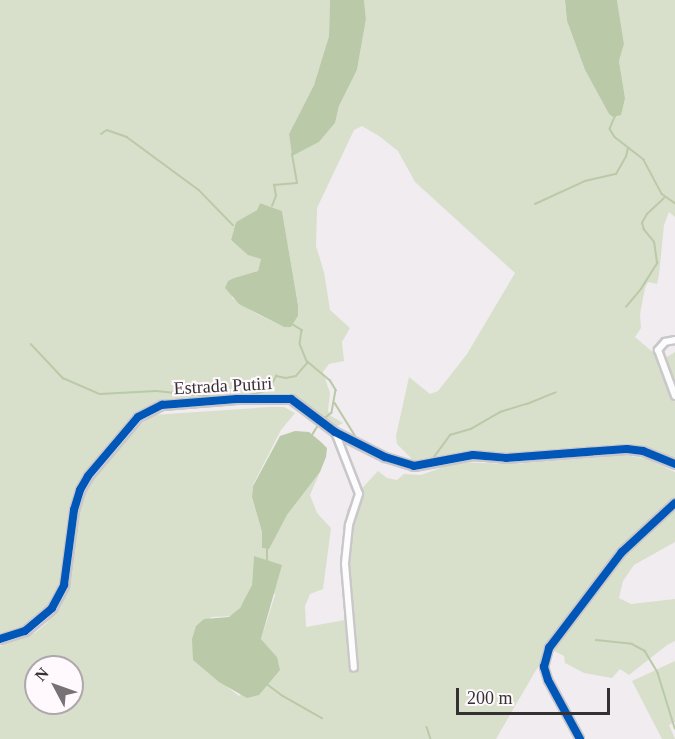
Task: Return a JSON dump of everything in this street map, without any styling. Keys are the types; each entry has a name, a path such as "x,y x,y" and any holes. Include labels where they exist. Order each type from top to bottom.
{"street":[{"path":"675,340 665,342 658,350 675,396"},
{"name":"Estrada Putiri","path":"0,639 25,631 52,608 64,585 74,510 80,490 88,476 144,412 171,403 283,398 297,402 335,432 385,457 414,466 427,466 457,456 506,458 627,449 643,451 675,464"},
{"path":"335,432 358,494 349,525 345,555 354,668"},
{"path":"580,739 548,681 544,667 549,648 622,552 675,503"}],"shaded area":[{"path":"0,0 330,0 329,36 314,85 289,134 292,155 319,142 335,123 339,106 357,70 366,19 364,0 565,0 567,21 585,70 609,114 625,98 619,61 624,44 617,0 675,0 675,217 669,212 664,225 657,284 648,282 645,288 640,314 641,328 635,337 662,360 675,352 675,463 650,452 513,456 471,453 449,455 427,465 410,463 411,458 397,444 396,436 409,377 430,394 438,391 467,354 515,273 415,182 398,151 362,126 354,130 317,208 316,246 324,272 330,310 350,328 342,342 344,361 329,364 323,372 330,393 328,411 331,416 343,423 334,428 311,409 306,411 285,400 177,404 150,407 142,411 124,428 76,489 69,509 62,577 50,607 30,627 0,638","holes":["260,203 282,211 298,305 298,316 291,327 284,327 257,314 232,298 234,278 258,271 261,259 248,254 231,240 236,222 257,210"]},
{"path":"330,0 364,0 366,19 357,70 339,106 335,123 319,142 292,156 289,134 314,85 329,36"},
{"path":"565,0 617,0 624,44 619,61 625,98 621,115 613,117 609,114 585,70 567,21"},
{"path":"260,203 282,211 298,305 298,316 291,327 284,327 239,304 225,288 228,281 258,271 261,259 248,255 231,240 236,222 257,210"},
{"path":"269,407 284,407 295,413 281,430 253,485 252,497 262,532 262,548 268,549 287,515 320,472 310,495 317,513 331,528 323,589 310,594 305,606 306,627 345,620 345,580 340,566 347,510 355,496 378,471 387,478 397,480 404,474 421,475 457,462 513,464 625,455 647,459 675,472 675,542 634,565 623,581 619,598 631,604 675,599 675,641 629,675 620,669 612,678 584,673 565,663 564,656 552,650 536,670 496,739 0,739 0,646 35,633 47,623 61,604 70,579 77,510 82,493 130,434 152,415","holes":["254,557 275,595 261,639 277,657 239,696 193,660 211,617 234,616 248,596 252,585"]},
{"path":"295,431 309,432 321,442 327,448 326,457 320,472 287,515 269,549 262,548 262,532 252,497 253,486 280,436"},
{"path":"254,556 282,565 261,639 277,657 280,670 259,695 247,698 219,682 193,660 192,639 196,626 204,619 229,617 240,608 252,585"},
{"path":"675,661 675,722 669,725 675,739 662,739 632,681"}],"waterway":[{"path":"616,115 610,129 615,137 644,160 662,194 675,203"},
{"path":"101,134 107,130 127,137 199,190 233,225"},
{"path":"535,204 585,181 616,174 626,157 628,148"},
{"path":"272,206 276,196 274,185 297,183 292,154"},
{"path":"626,307 641,289 657,263 654,242 644,230 642,223 647,214 664,198"},
{"path":"292,324 302,330 300,344 307,361 330,380 336,390 332,413 323,420"},
{"path":"31,344 63,378 100,394 156,391 217,397"},
{"path":"245,396 269,390 276,376 286,378 296,376 308,362"},
{"path":"432,460 450,435 471,429 500,412 556,392"},
{"path":"335,403 358,440"},
{"path":"312,435 319,424"},
{"path":"267,548 267,561"},
{"path":"596,640 632,644 645,651 658,673 675,728"},
{"path":"267,684 322,718"},
{"path":"427,727 431,739"}],"cycle path":[{"path":"0,639 25,631 52,608 64,585 74,510 80,490 88,476 138,417 162,405 237,399 291,399 335,432 385,457 414,466 473,455 506,458 627,449 643,451 675,464"},
{"path":"580,739 548,680 544,667 549,648 622,552 675,503"}]}
